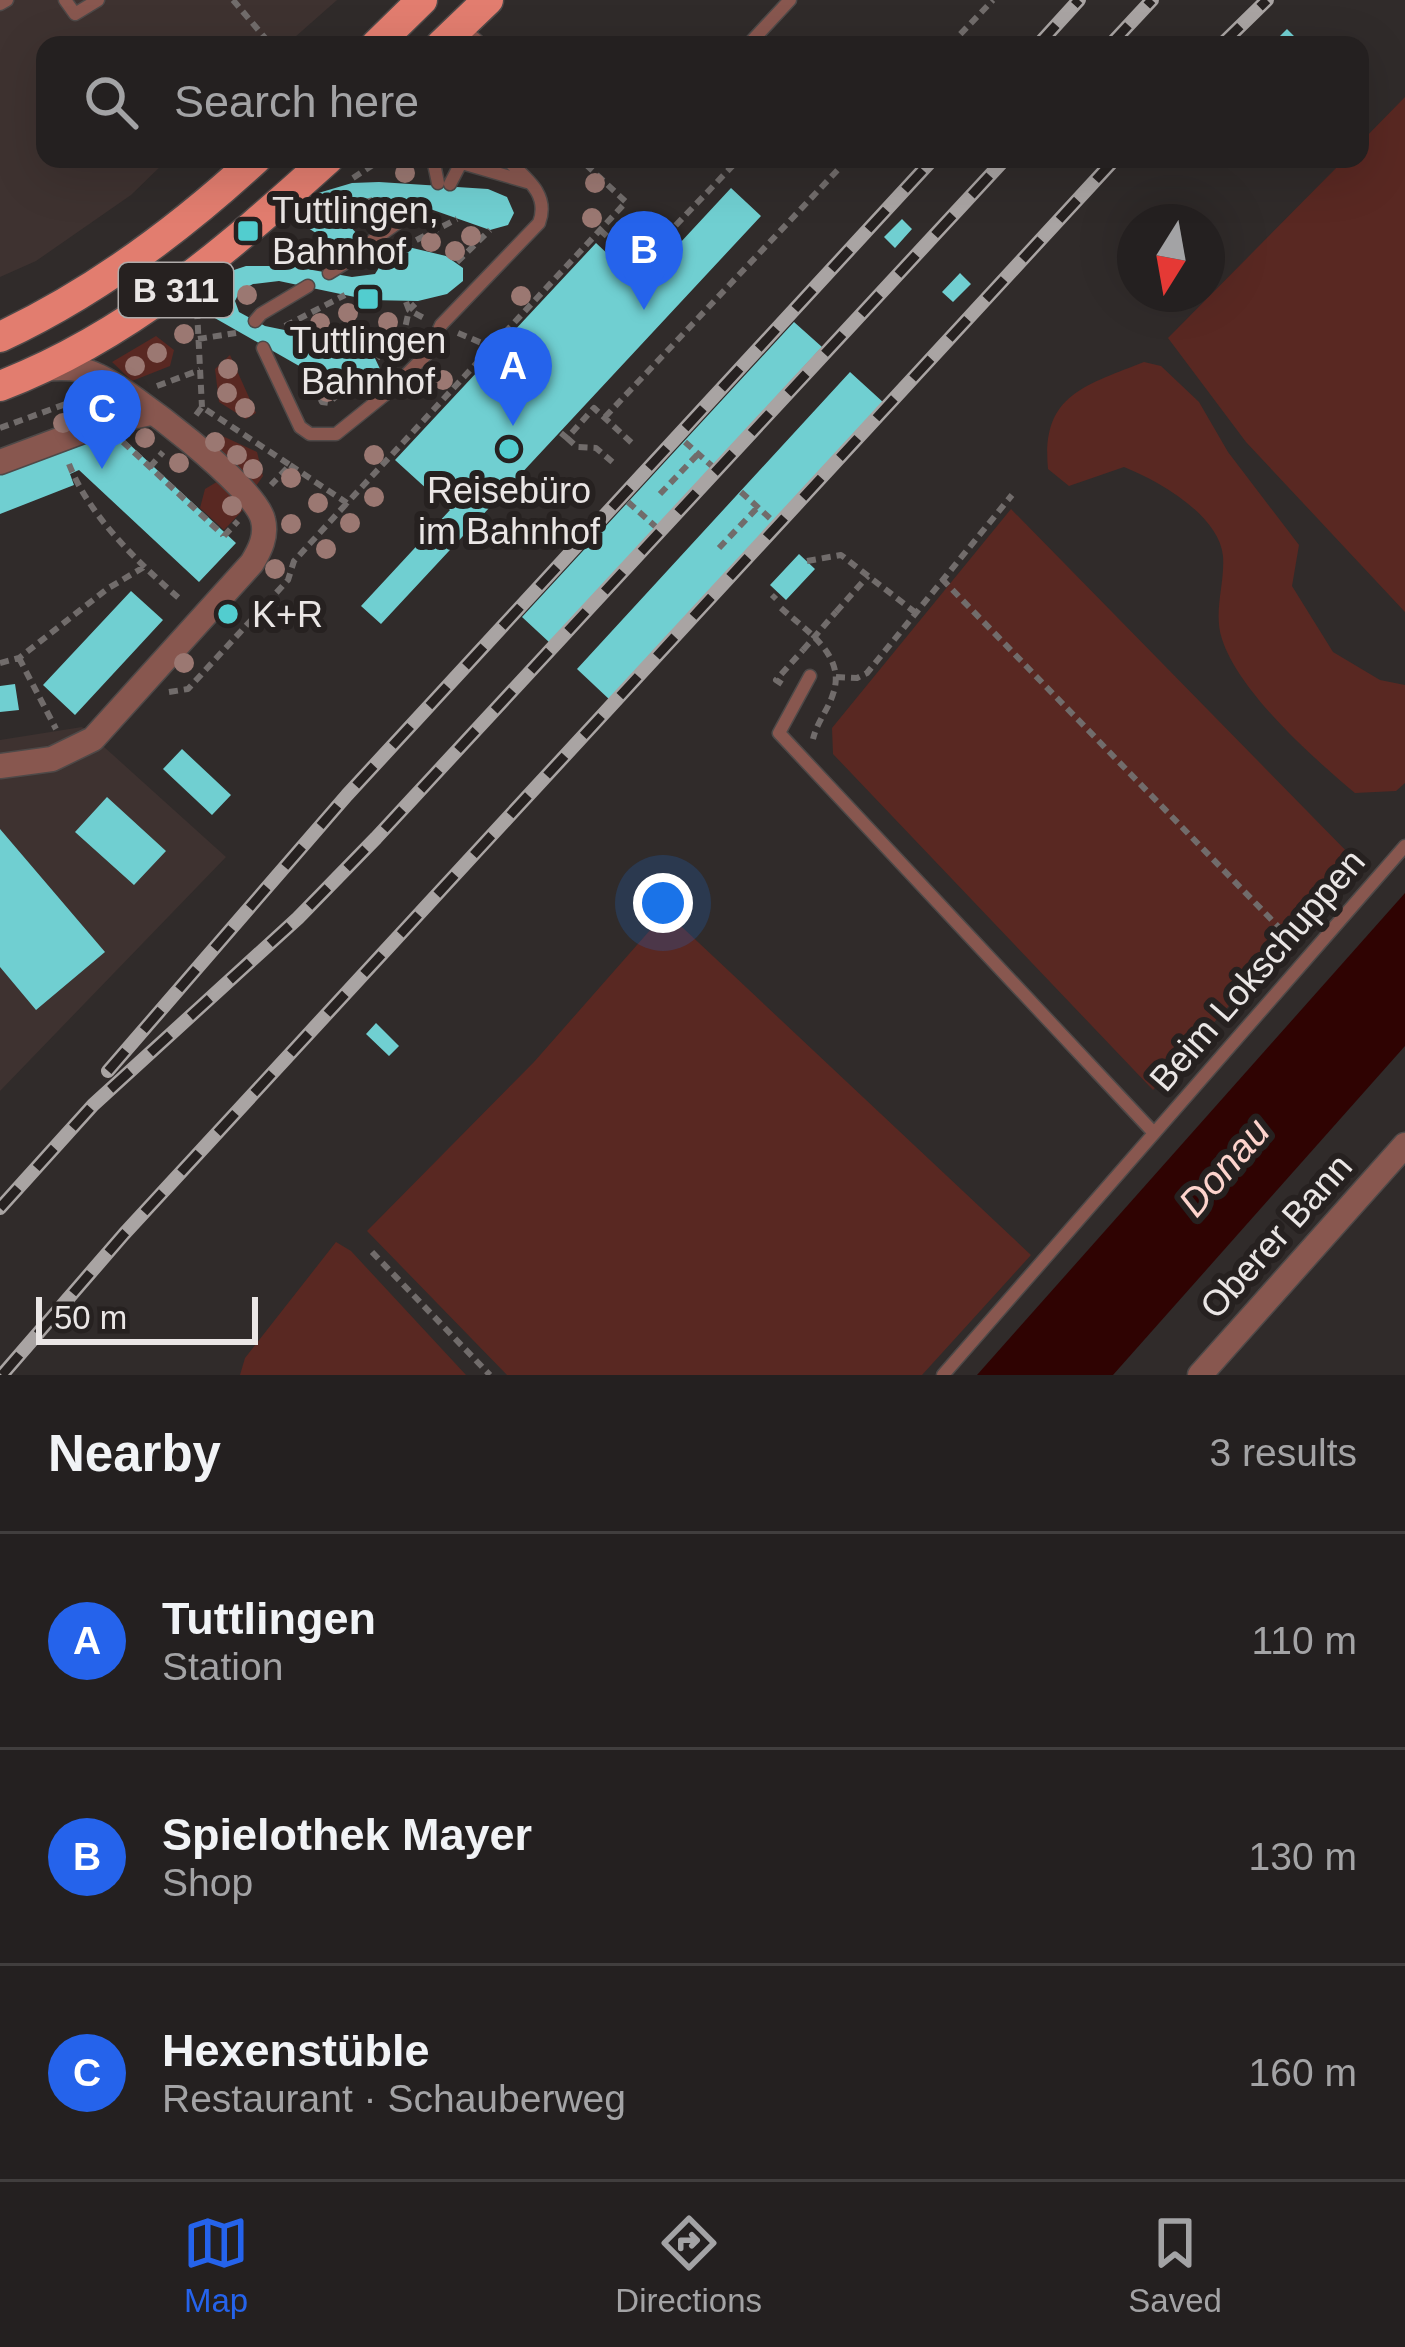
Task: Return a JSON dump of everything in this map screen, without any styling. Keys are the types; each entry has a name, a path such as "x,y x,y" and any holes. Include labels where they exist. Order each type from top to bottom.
{"main road":[{"path":"385,36 422,0"},
{"path":"436,0 456,36"},
{"path":"461,36 488,0"},
{"name":"B 311","path":"0,337 81,295 184,221 246,168"},
{"name":"B 311","path":"0,386 132,319 185,283 318,168"}],"street":[{"path":"0,766 69,753 93,739 252,563 264,533 255,502 229,475 130,397 79,369 30,373"},
{"path":"0,462 131,415 152,413"},
{"name":"Oberer Bann","path":"1200,1375 1405,1145"}],"lane":[{"path":"64,0 75,14 98,0"},
{"path":"756,36 790,0"},
{"path":"437,168 444,183 456,168"},
{"path":"477,168 533,185"},
{"path":"262,348 300,427 310,434 336,434 429,352 441,325 533,232 543,203 515,168"},
{"path":"329,273 421,206"},
{"path":"255,321 308,286"},
{"path":"810,676 779,733 1154,1133"},
{"name":"Beim Lokschuppen","path":"943,1375 1405,845"}],"path":[{"path":"233,0 263,36"},
{"path":"959,36 993,0"},
{"path":"365,168 366,183"},
{"path":"130,699 188,689 288,580 294,561 347,502 626,202 590,168"},
{"path":"600,230 639,264 729,168"},
{"path":"605,418 840,168"},
{"path":"403,247 457,219"},
{"path":"457,262 490,230"},
{"path":"274,328 292,329 345,295"},
{"path":"377,358 404,333 409,310 418,301"},
{"path":"202,306 195,311 202,407"},
{"path":"197,339 236,333"},
{"path":"490,347 504,360"},
{"path":"130,397 200,370"},
{"path":"308,372 322,402 329,403 348,385"},
{"path":"616,465 596,448 578,447 564,435 594,408 634,445"},
{"path":"110,431 252,563"},
{"path":"59,439 79,490 145,567 203,620"},
{"path":"685,442 712,466"},
{"path":"660,494 698,454"},
{"path":"290,465 347,502"},
{"path":"741,492 773,521"},
{"path":"836,676 856,678 867,673 1012,495"},
{"path":"628,502 656,527"},
{"path":"719,548 758,507"},
{"path":"807,561 841,555 916,613"},
{"path":"0,663 19,658 107,589 145,567"},
{"path":"803,650 868,576"},
{"path":"942,579 1308,957"},
{"path":"19,658 69,753"},
{"path":"372,1252 490,1375"}],"shaded area":[{"path":"0,0 337,0 296,36 36,36 36,168 159,168 131,195 36,261 0,277"},
{"path":"1405,97 1405,612 1246,442 1168,338 1194,312 1225,312 1225,280 1336,168 1369,168 1369,134"},
{"path":"156,336 174,350 170,366 132,381 112,362"},
{"path":"230,355 256,413 246,419 219,402 215,369"},
{"path":"1144,362 1161,366 1199,402 1228,452 1299,545 1292,586 1333,652 1380,680 1405,685 1405,783 1396,791 1355,793 1260,702 1222,639 1219,541 1185,501 1124,467 1069,486 1048,469 1048,444 1059,409 1085,387"},
{"path":"216,433 257,452 263,476 256,486 204,443"},
{"path":"220,480 243,510 224,530 200,508 205,489"},
{"path":"1011,509 1358,863 1153,1090 833,754 832,728"},
{"path":"82,727 226,857 0,1091 0,740"},
{"path":"666,912 1031,1255 922,1375 507,1375 367,1231 534,1062"},
{"path":"336,1242 351,1251 466,1375 240,1375 245,1358"}],"water":[{"name":"Donau","path":"1405,893 1405,1046 1113,1375 977,1375"}],"building":[{"path":"352,183 488,189 507,197 514,213 508,225 490,230 416,204 360,199 345,210 347,223 358,235 446,256 463,268 463,281 447,294 418,301 369,300 279,281 253,284 240,291 235,301 239,312 265,326 338,341 373,354 380,369 374,381 352,386 322,379 206,313 200,302 204,288 219,275 246,266 290,266 352,277 375,274 380,266 376,258 319,235 305,226 300,214 315,194"},
{"path":"731,188 761,216 381,624 361,606 450,510 395,460 478,371 487,378 522,341 513,332 596,243 641,285"},
{"path":"902,219 912,229 895,248 884,237"},
{"path":"960,273 971,284 953,302 942,292"},
{"path":"794,322 822,347 550,643 522,617"},
{"path":"850,372 884,403 611,701 577,669"},
{"path":"114,430 236,543 199,582 79,470 70,474 74,485 0,514 0,474"},
{"path":"535,522 542,528 522,549 516,543"},
{"path":"799,554 815,569 786,600 770,585"},
{"path":"131,591 163,620 75,715 43,685"},
{"path":"15,684 19,710 0,712 0,686"},
{"path":"182,749 231,795 212,815 163,769"},
{"path":"107,797 166,851 134,885 75,832"},
{"path":"0,829 105,952 36,1010 0,967"},
{"path":"376,1023 399,1046 389,1056 366,1034"}],"railway":[{"path":"1046,36 1079,0"},
{"path":"1118,36 1152,0"},
{"path":"1230,36 1267,0"},
{"path":"108,1071 347,795 925,168"},
{"path":"0,1208 93,1105 298,918 376,838 997,168"},
{"path":"2,1375 124,1234 1107,168"}],"place":[{"name":"Tuttlingen, Bahnhof","path":"248,231"},
{"name":"Tuttlingen Bahnhof","path":"368,299"},
{"name":"Spielothek Mayer","path":"644,310"},
{"name":"Tuttlingen","path":"513,426"},
{"name":"Reisebüro im Bahnhof","path":"509,449"},
{"name":"Hexenstüble","path":"102,469"},
{"name":"K+R","path":"228,614"}]}
